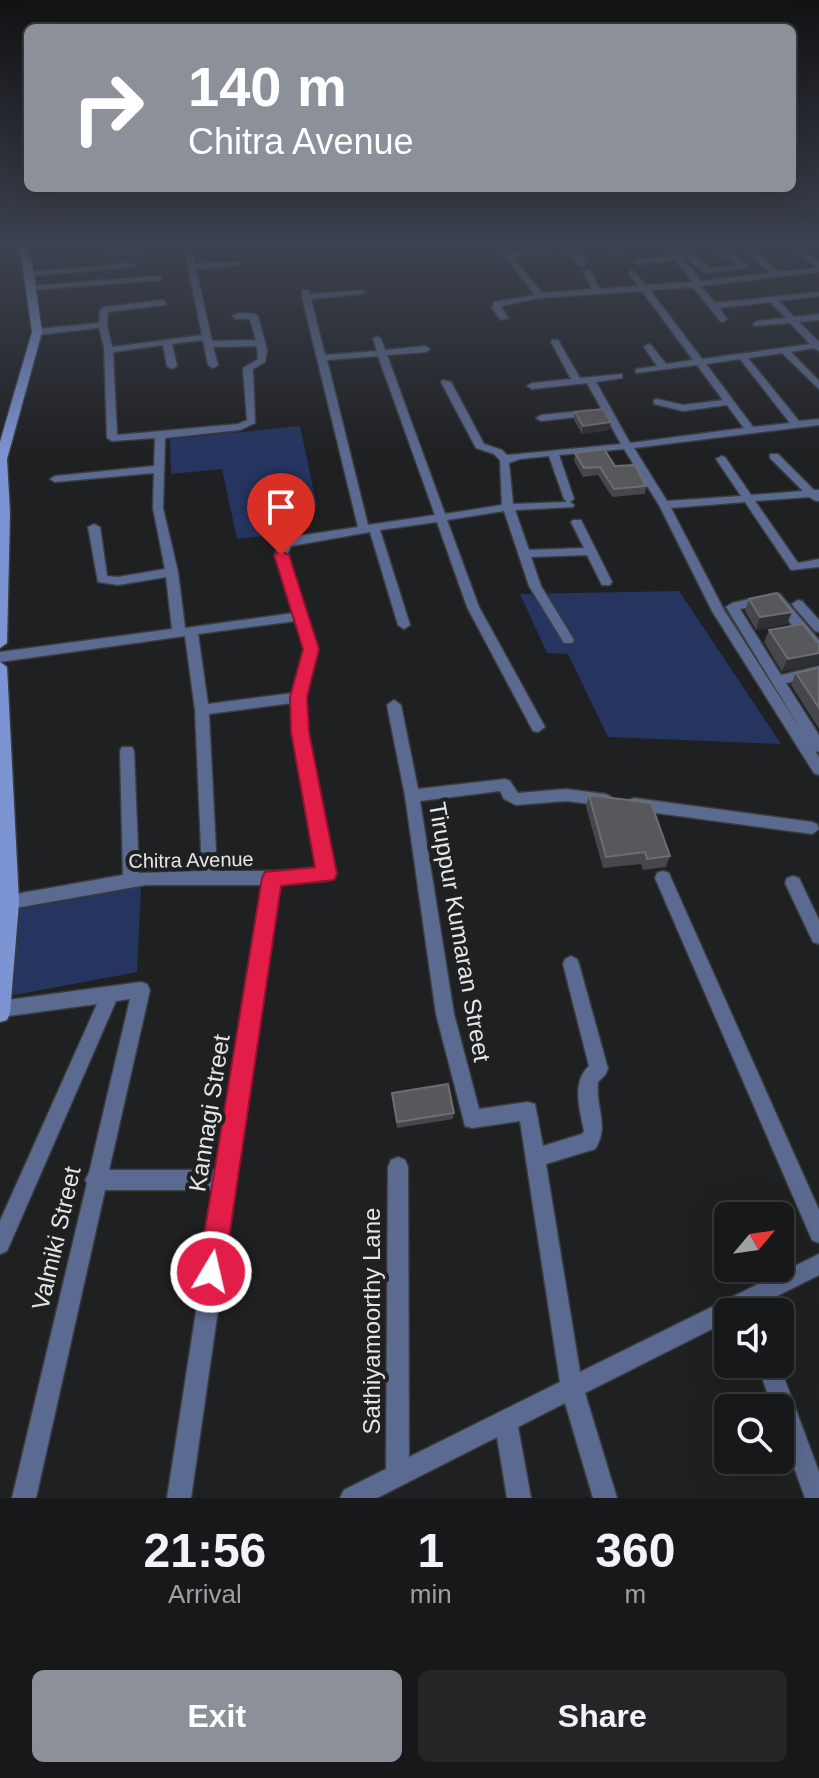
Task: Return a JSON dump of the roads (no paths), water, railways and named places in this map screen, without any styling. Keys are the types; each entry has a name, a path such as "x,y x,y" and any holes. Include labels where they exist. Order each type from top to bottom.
{"street":[{"path":"0,643 4,513 1,459 37,332 35,314"},
{"path":"104,314 112,438 249,425 252,421 248,368 262,360 261,343 254,316 236,316"},
{"path":"203,314 213,365"},
{"path":"311,314 369,529 404,625"},
{"path":"501,314 504,318"},
{"path":"663,314 751,431"},
{"path":"719,314 723,319"},
{"path":"787,314 818,346"},
{"path":"757,324 819,317"},
{"path":"37,332 103,325"},
{"path":"377,339 473,607 538,727"},
{"path":"167,341 172,366"},
{"path":"108,350 167,341 261,343"},
{"path":"555,342 607,411 664,505 718,611 750,638 819,747"},
{"path":"639,371 818,346"},
{"path":"648,347 663,367"},
{"path":"322,358 426,349"},
{"path":"783,349 819,386"},
{"path":"741,355 797,425"},
{"path":"532,386 619,376"},
{"path":"446,382 480,446 494,450 504,458 819,422"},
{"path":"657,402 670,409 683,409 729,402"},
{"path":"541,418 607,411"},
{"path":"160,435 158,508 202,710 210,878"},
{"path":"202,710 299,697 311,649 281,555 286,544 508,507 569,502 553,453"},
{"path":"774,456 817,496"},
{"path":"512,458 504,462 508,507 535,586 546,599 568,640"},
{"path":"721,459 795,567 819,563"},
{"path":"55,479 159,469"},
{"path":"664,505 817,496"},
{"path":"577,522 606,582"},
{"path":"94,527 102,579 118,581 172,572"},
{"path":"526,554 592,551"},
{"path":"819,649 796,630 779,599 770,596 732,607 806,726 819,769"},
{"path":"798,604 819,628"},
{"path":"0,657 301,616"},
{"path":"0,667 10,902 1,1011 110,995"},
{"path":"777,681 819,671"},
{"name":"Chitra Avenue","path":"10,902 131,880 327,874 300,732 299,697"},
{"name":"Tiruppur Kumaran Street","path":"394,705 412,796 445,1014 472,1119 528,1111 572,1388 605,1498"},
{"path":"127,751 131,880"},
{"path":"412,796 505,785 509,795 516,799 566,795 812,828"},
{"name":"Kannagi Street","path":"179,1498 272,878"},
{"path":"663,878 819,1233"},
{"path":"793,883 819,937"},
{"path":"535,1158 588,1142 594,1133 587,1095 589,1078 599,1069 571,964"},
{"name":"Valmiki Street","path":"24,1498 141,990 110,995"},
{"path":"0,1244 110,995"},
{"name":"Sathiyamoorthy Lane","path":"397,1476 398,1167"},
{"path":"95,1180 225,1180"},
{"path":"761,1298 819,1264"},
{"path":"352,1498 572,1388 714,1321"},
{"path":"773,1378 817,1498"},
{"path":"506,1421 519,1498"}]}
